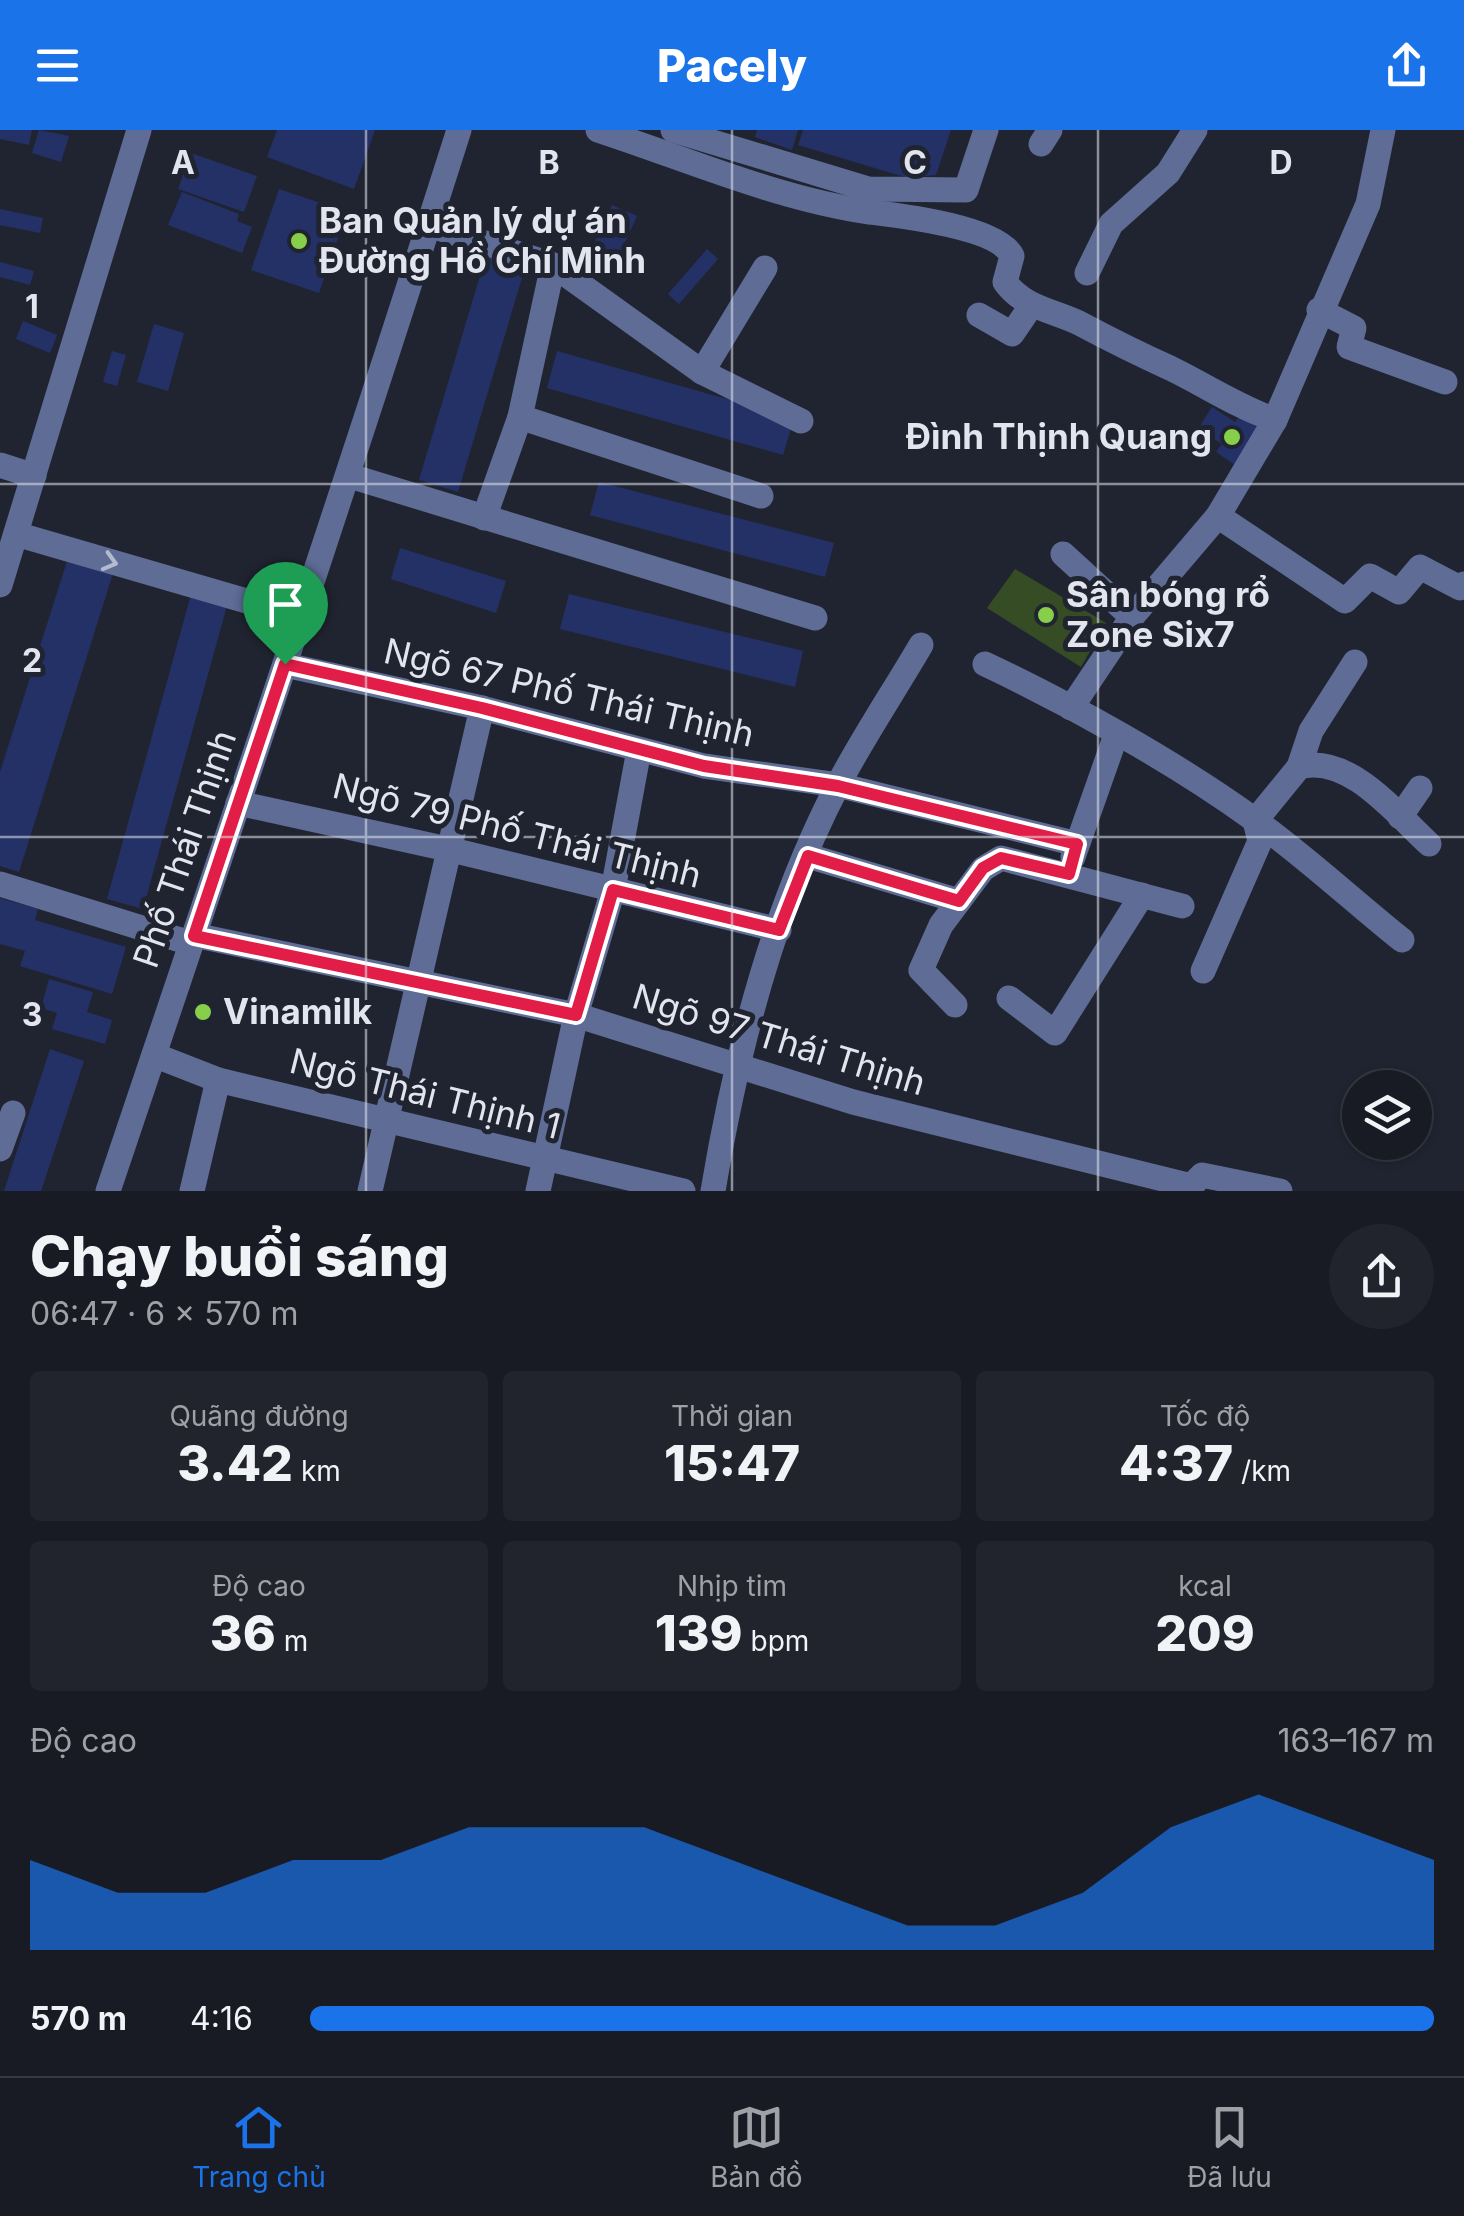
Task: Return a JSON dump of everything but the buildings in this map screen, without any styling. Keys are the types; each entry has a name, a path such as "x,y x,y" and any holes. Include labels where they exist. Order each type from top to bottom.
{"street":[{"path":"0,585 138,130"},
{"name":"Phố Thái Thịnh","path":"108,1191 298,616 350,476 459,130"},
{"path":"598,130 806,199 925,219 997,240 1012,256 1005,282 1031,306 1075,321 1125,350 1172,369 1228,403 1275,420"},
{"path":"673,130 868,189 946,190 966,190 986,130"},
{"path":"1087,273 1110,224 1168,173 1195,130"},
{"path":"1072,708 1132,617 1218,516 1275,420 1319,310 1368,204 1383,130"},
{"path":"428,225 553,264 702,372 801,421"},
{"path":"484,518 520,417 553,264"},
{"path":"702,372 765,268"},
{"path":"979,315 1012,334 1031,306"},
{"path":"1319,310 1354,328 1349,348 1445,382"},
{"path":"520,417 760,496"},
{"path":"0,465 34,476"},
{"path":"350,476 815,618"},
{"path":"1218,516 1344,601 1370,576 1399,592 1420,567 1460,588 1464,584"},
{"path":"16,534 298,616"},
{"path":"1063,554 1132,617"},
{"path":"713,1191 736,1066 779,930 838,786 920,645"},
{"path":"1203,971 1260,841 1256,820 1299,767 1311,731 1355,662"},
{"name":"Ngõ 67 Phố Thái Thịnh","path":"285,664 482,708 704,766 838,786 1077,844"},
{"path":"985,664 1072,708 1256,820 1402,940"},
{"path":"370,1191 482,708"},
{"path":"1069,874 1116,734"},
{"path":"538,1191 576,1015 613,890 639,750"},
{"path":"1299,767 1308,764 1352,777 1429,844"},
{"path":"1400,817 1420,788"},
{"name":"Ngõ 79 Phố Thái Thịnh","path":"238,804 452,850 779,930"},
{"path":"808,856 959,901"},
{"path":"955,1005 921,970 941,925 983,868 1001,858 1182,906"},
{"name":"Ngõ 97 Thái Thịnh","path":"0,884 192,939 576,1015 853,1102 1190,1188 1202,1175 1280,1191"},
{"path":"1009,998 1055,1033 1142,895"},
{"name":"Ngõ Thái Thịnh 1","path":"154,1055 218,1080 683,1191"},
{"path":"192,1191 218,1080"},
{"path":"0,1150 13,1113"}],"green space":[{"name":"Sân bóng rổ Zone Six7","path":"1015,569 1106,623 1081,667 987,608"}],"place":[{"name":"Ban Quản lý dự án Đường Hồ Chí Minh","path":"299,241"},
{"name":"Đình Thịnh Quang","path":"1232,437"},
{"name":"Sân bóng rổ Zone Six7","path":"1046,615"},
{"name":"Vinamilk","path":"203,1012"}],"route":[{"path":"285,664 482,708 704,766 838,786 1077,844 1069,874 1001,858 983,868 959,901 808,856 779,930 613,890 576,1015 194,936 285,664"}]}
